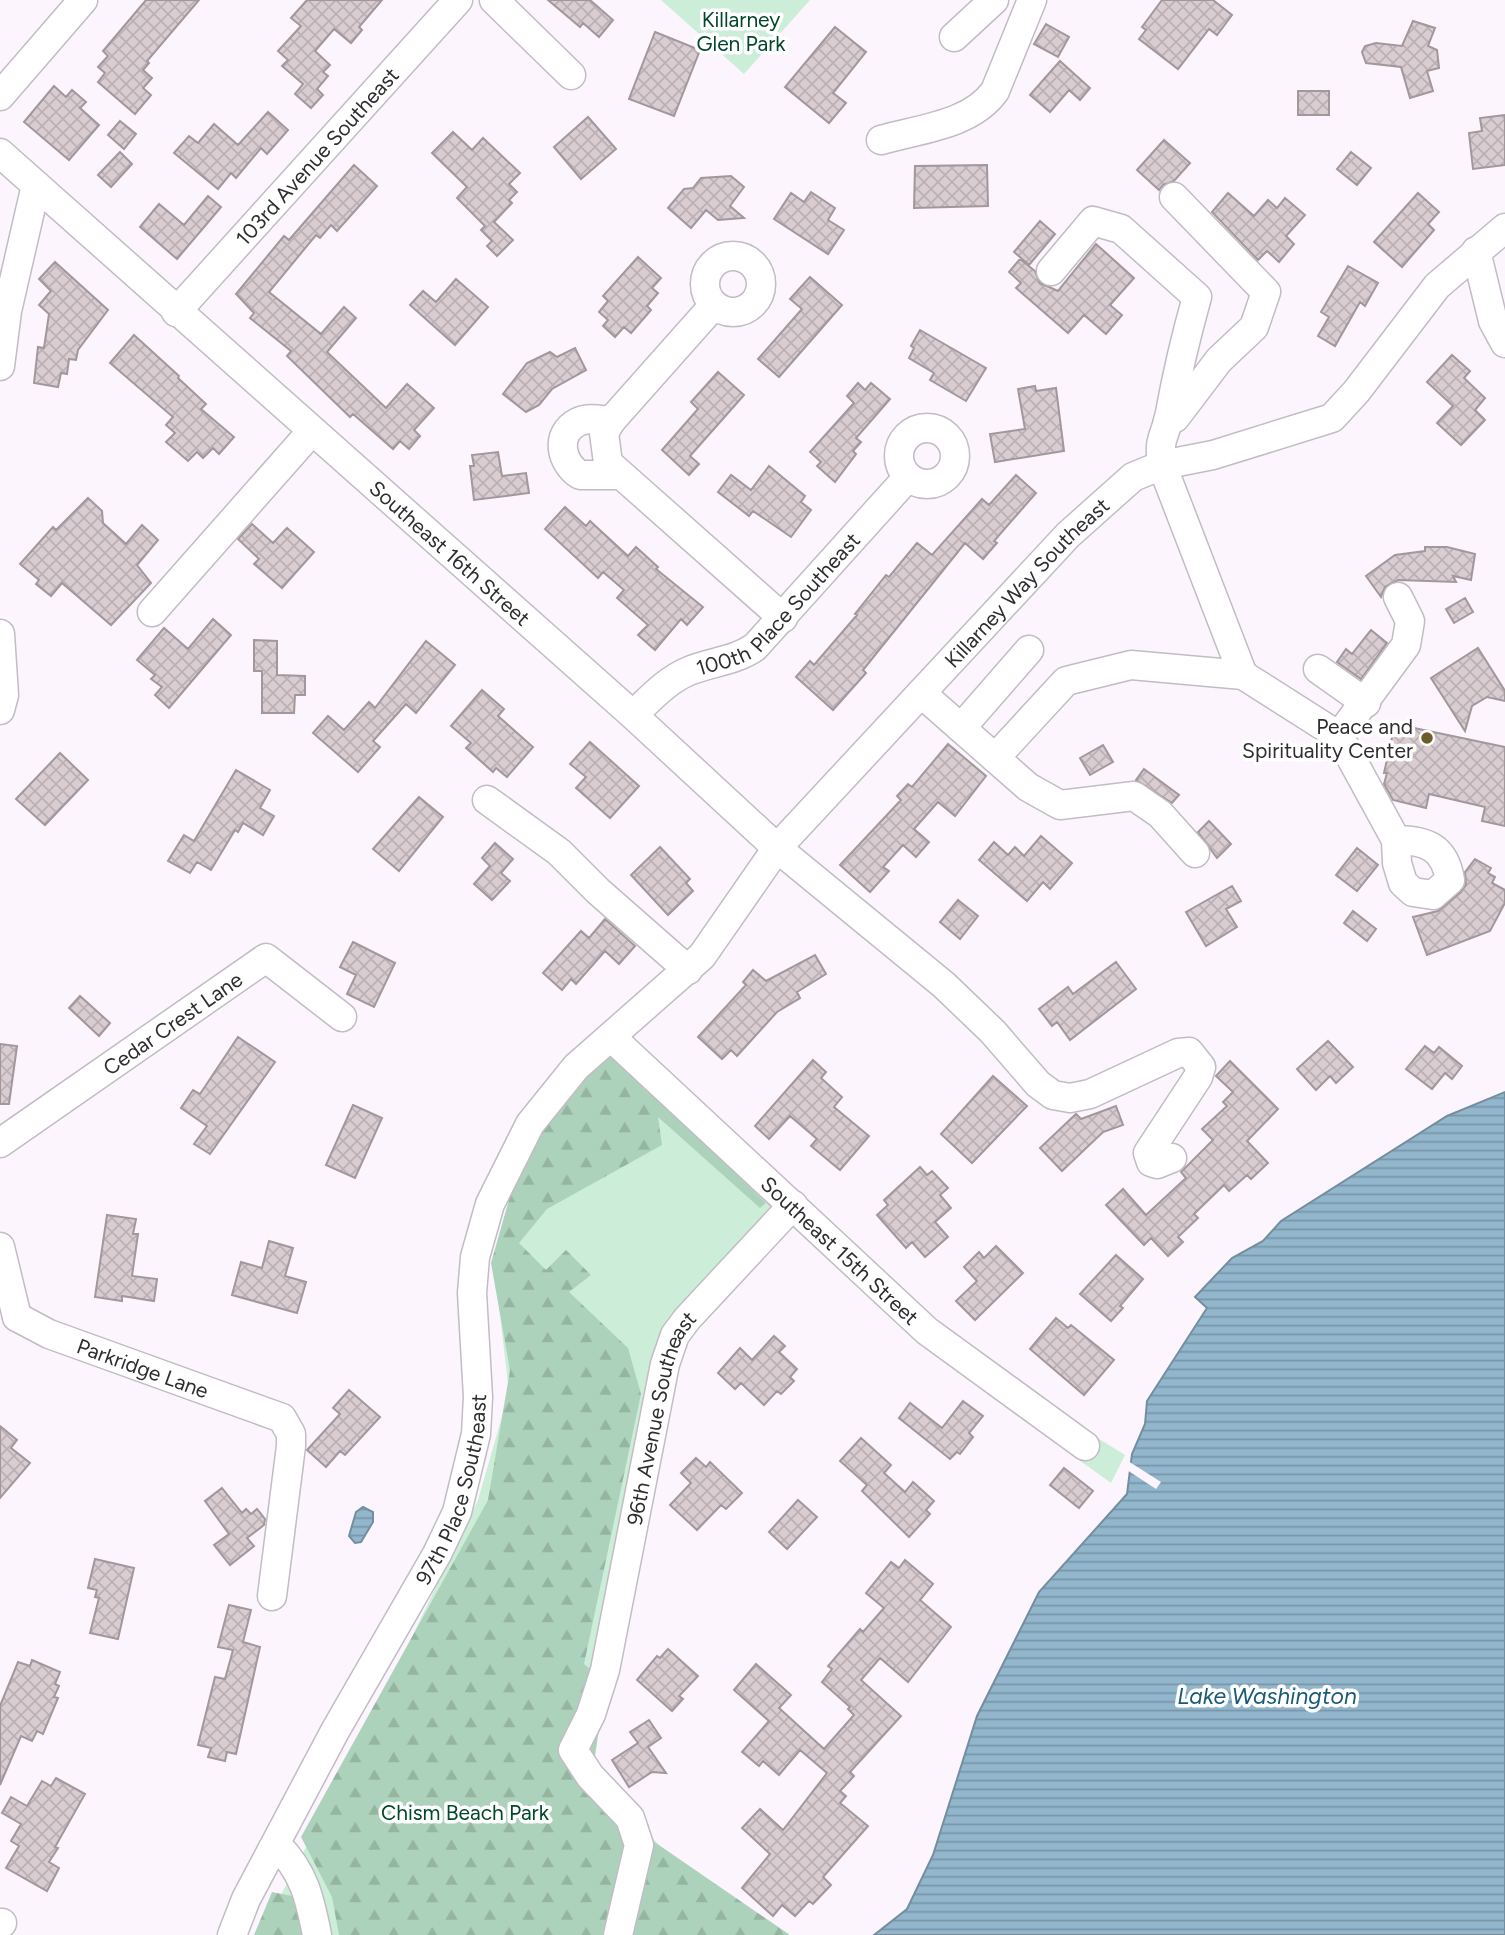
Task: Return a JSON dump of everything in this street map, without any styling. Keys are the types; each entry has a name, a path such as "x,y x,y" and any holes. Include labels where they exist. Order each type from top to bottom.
{"street":[{"path":"0,96 83,0"},
{"name":"103rd Avenue Southeast","path":"176,312 458,0"},
{"path":"494,0 571,75"},
{"path":"954,37 994,0"},
{"path":"881,139 966,116 987,102 995,91 1032,0"},
{"name":"Southeast 16th Street","path":"0,153 311,432 633,715 777,848 952,992 1038,1084 1053,1095 1070,1098 1090,1094 1178,1053 1189,1052 1196,1058 1201,1066 1198,1077 1148,1153 1151,1161 1157,1164 1172,1158"},
{"path":"0,366 3,315 36,185"},
{"path":"1168,421 1175,418 1219,360 1254,327 1266,292 1174,197"},
{"path":"1051,271 1093,221 1121,229 1197,297 1181,353 1168,421 1159,440 1162,465 1242,675"},
{"name":"Killarney Way Southeast","path":"611,1037 688,970 726,926 777,848 1108,496 1133,477 1162,465 1213,455 1332,418 1356,392 1437,286 1505,228"},
{"path":"1476,251 1493,321 1505,344"},
{"path":"714,305 611,421 604,433 608,463 783,618"},
{"path":"611,421 587,419 579,422 567,432 562,448 567,464 580,475 621,475"},
{"path":"152,612 311,432"},
{"name":"100th Place Southeast","path":"633,715 669,682 685,672 744,655 783,618 908,477"},
{"path":"1339,736 1406,645 1410,621 1398,597"},
{"path":"0,634 4,695 0,710"},
{"path":"961,728 1029,650"},
{"path":"995,758 1066,681 1131,665 1242,675 1339,736 1396,840"},
{"path":"1318,669 1366,702"},
{"path":"921,693 1028,787 1060,805 1133,796 1160,814 1195,853"},
{"path":"487,800 559,852 597,891 688,970"},
{"name":"Cedar Crest Lane","path":"0,1143 266,958 342,1017"},
{"name":"Southeast 15th Street","path":"611,1037 927,1331 1085,1446"},
{"name":"97th Place Southeast","path":"232,1935 246,1899 277,1845 335,1731 437,1554 457,1512 476,1434 478,1397 472,1293 475,1257 490,1204 530,1124 576,1067 611,1037"},
{"name":"96th Avenue Southeast","path":"618,1935 639,1845 630,1818 590,1776 573,1750 591,1714 605,1670 668,1351 687,1319 793,1205"},
{"path":"0,1247 9,1324"},
{"name":"Parkridge Lane","path":"9,1324 49,1334 272,1412 282,1418 291,1434 272,1596"},
{"path":"277,1845 294,1861 302,1877 309,1893 317,1935"}],"green space":[{"name":"Killarney Glen Park","path":"661,0 810,0 744,74"},
{"name":"Chism Beach Park","path":"607,1049 766,1203 760,1208 658,1117 662,1145 547,1209 519,1243 546,1270 566,1250 591,1275 569,1292 628,1348 641,1394 584,1664 606,1682 589,1797 790,1935 339,1935 332,1897 301,1837 488,1500 510,1370 491,1263 531,1122"},
{"name":"Chism Beach Park","path":"622,1051 793,1205 687,1319 573,1750 740,1935 260,1935 364,1736 478,1500 509,1392 493,1256"},
{"path":"1096,1437 1125,1455 1111,1483 1079,1460"},
{"path":"272,1892 297,1897 305,1935 254,1935"}],"water":[{"name":"Lake Washington","path":"1505,1092 1505,1935 874,1935 907,1909 933,1855 977,1716 1039,1592 1127,1494 1132,1454 1145,1424 1147,1401 1207,1308 1195,1297 1232,1258 1263,1241 1281,1221 1447,1116"},
{"path":"363,1507 373,1512 373,1522 361,1542 355,1543 349,1536 356,1512"}],"pier":[{"path":"1128,1461 1161,1482 1156,1489 1127,1470"}],"building":[{"path":"146,0 199,0 147,61 149,63 143,70 152,78 143,88 151,95 135,114 98,82 105,73 98,67 108,56 103,51"},
{"path":"307,0 382,0 359,27 362,30 351,43 334,29 315,51 330,65 323,72 328,76 317,89 323,95 311,108 295,94 303,84 282,66 288,60 278,51 301,26 291,18"},
{"path":"548,0 590,0 613,20 599,37 583,23 580,27"},
{"path":"1162,0 1213,0 1232,15 1217,35 1209,29 1178,69 1139,39 1146,30 1142,27"},
{"path":"1413,21 1435,28 1428,46 1437,50 1439,68 1427,71 1433,91 1410,98 1401,67 1366,63 1362,52 1365,46 1376,43 1402,46"},
{"path":"1046,24 1069,37 1058,57 1034,44"},
{"path":"835,27 866,52 833,93 846,103 829,123 785,87"},
{"path":"655,32 700,50 674,116 629,99"},
{"path":"1060,61 1090,88 1080,100 1069,90 1050,112 1030,95"},
{"path":"54,86 66,97 72,90 86,102 80,108 99,125 69,160 24,122"},
{"path":"1298,91 1329,91 1329,115 1298,115"},
{"path":"268,112 288,130 267,154 261,148 236,178 231,173 218,189 174,153 189,136 198,143 214,124 238,145"},
{"path":"1505,115 1505,165 1473,169 1469,133 1482,131 1480,118"},
{"path":"588,117 616,149 581,179 554,147"},
{"path":"120,121 136,134 124,149 108,135"},
{"path":"453,132 472,150 483,138 520,173 509,184 517,192 509,200 512,203 494,222 513,240 497,256 487,246 492,241 481,230 485,226 457,198 467,187 432,153"},
{"path":"1164,140 1190,163 1174,181 1163,185 1159,190 1137,170"},
{"path":"120,152 132,164 111,187 98,175"},
{"path":"1351,152 1371,168 1357,185 1337,169"},
{"path":"354,165 377,186 337,231 331,225 320,238 316,235 269,292 321,334 344,307 356,318 327,352 386,408 407,384 434,408 414,430 420,436 409,449 400,441 393,449 353,414 350,417 287,356 291,351 250,318 254,313 236,294 284,236 289,240"},
{"path":"987,165 988,206 914,208 915,166"},
{"path":"731,176 744,187 730,206 744,218 718,220 706,210 691,228 668,208 684,189 693,188 701,178"},
{"path":"811,192 835,208 828,220 844,230 828,254 774,219 791,193 804,202"},
{"path":"1228,193 1254,216 1268,200 1277,208 1285,198 1305,215 1286,236 1294,244 1279,262 1267,251 1258,260 1212,212"},
{"path":"1418,193 1439,212 1428,224 1434,230 1402,267 1374,242"},
{"path":"208,196 221,207 177,259 140,227 159,204 184,225"},
{"path":"1040,221 1055,234 1029,265 1014,252"},
{"path":"1096,244 1134,278 1110,305 1122,315 1106,334 1084,315 1068,333 1016,288 1021,283 1009,272 1020,259 1035,271 1040,283 1058,291"},
{"path":"638,257 661,278 652,288 658,293 647,306 651,310 631,333 624,327 615,337 603,326 608,320 599,312 608,301 603,296"},
{"path":"55,262 108,310 78,350 76,360 69,359 67,374 61,373 58,387 34,383 38,347 44,348 49,314 39,305 51,291 39,279"},
{"path":"1348,266 1378,283 1365,306 1360,302 1335,346 1318,336 1329,317 1321,312"},
{"path":"810,277 842,305 779,377 758,359 802,309 790,299"},
{"path":"456,279 488,307 455,345 410,305 423,291 436,302"},
{"path":"920,330 986,368 966,401 930,380 934,373 909,358 914,348 911,346"},
{"path":"134,335 206,404 201,409 234,437 219,454 213,448 203,458 197,452 188,461 166,442 175,433 166,425 173,417 110,363"},
{"path":"575,348 586,370 552,389 539,405 526,412 503,394 527,363 550,352 557,357"},
{"path":"1452,355 1470,371 1464,378 1485,398 1475,410 1485,420 1461,445 1437,423 1453,406 1427,382"},
{"path":"718,372 744,395 690,456 699,464 689,475 662,450 698,409 691,402"},
{"path":"858,383 865,390 871,383 890,399 856,438 861,442 853,451 856,454 835,482 817,466 821,462 810,452 854,403 847,396"},
{"path":"1035,386 1036,391 1056,388 1064,451 995,462 990,434 1025,429 1018,389"},
{"path":"498,452 502,476 526,473 529,493 474,500 470,466 474,466 472,455"},
{"path":"769,466 805,496 801,502 811,510 791,537 753,511 749,516 718,492 731,475 751,490"},
{"path":"1016,475 1036,493 994,541 997,543 983,559 965,543 863,670 866,673 833,710 796,677 810,661 814,665 857,615 855,614 886,575 889,577 917,543 932,555 982,499 989,505"},
{"path":"88,498 102,511 103,523 126,544 142,525 158,540 137,565 151,583 111,625 62,583 51,596 36,584 39,580 20,564 53,527 56,530"},
{"path":"565,507 586,526 590,521 628,556 636,547 658,567 656,569 703,607 687,625 681,619 655,650 638,635 648,625 617,598 624,590 603,572 598,578 545,529"},
{"path":"252,524 273,543 287,528 314,552 282,588 254,564 259,559 238,539"},
{"path":"1425,547 1447,547 1475,554 1471,580 1453,576 1456,582 1398,580 1385,587 1381,597 1366,576 1395,555 1425,551"},
{"path":"1465,598 1473,612 1454,623 1446,609"},
{"path":"213,619 231,635 169,708 155,695 162,687 151,679 155,675 137,660 164,628 188,649"},
{"path":"1371,630 1387,643 1361,679 1337,662 1346,649 1352,654"},
{"path":"254,640 277,641 277,675 305,676 305,695 295,695 294,713 262,713 262,671 254,671"},
{"path":"426,641 455,665 416,713 406,704 373,741 380,747 358,772 313,733 328,716 344,730 369,702 375,708"},
{"path":"1478,648 1505,691 1505,701 1487,697 1472,706 1465,731 1431,678"},
{"path":"482,690 504,709 498,716 533,747 507,777 496,768 493,772 466,748 471,743 451,726"},
{"name":"Peace and Spirituality Center","path":"1395,724 1505,747 1505,826 1482,821 1485,807 1429,794 1426,808 1393,800 1384,784 1387,773 1384,773"},
{"path":"590,742 639,786 610,818 576,788 586,777 570,764"},
{"path":"948,744 986,776 955,816 938,802 914,829 929,842 916,857 903,845 883,867 889,871 870,892 840,865 901,800 897,796 908,784 912,787"},
{"path":"1103,745 1113,762 1090,775 1080,758"},
{"path":"60,753 88,780 45,825 16,799"},
{"path":"1144,769 1179,795 1172,803 1136,780"},
{"path":"236,770 270,790 260,808 274,816 263,835 243,823 238,832 235,830 211,870 197,862 190,873 168,861 184,835 194,841"},
{"path":"419,797 443,817 399,871 373,849"},
{"path":"1209,821 1231,844 1217,858 1198,832"},
{"path":"1041,836 1072,863 1050,889 1043,882 1027,901 979,860 994,842 1008,855 1015,847 1024,856"},
{"path":"495,843 513,859 501,873 510,881 492,900 474,884 490,866 482,858"},
{"path":"660,847 690,879 686,883 693,891 668,915 631,875"},
{"path":"1357,848 1378,865 1357,891 1336,875"},
{"path":"1475,859 1491,868 1488,873 1495,877 1492,883 1505,890 1505,903 1490,931 1427,955 1413,917 1438,911 1461,892 1466,884 1465,872"},
{"path":"1232,886 1241,901 1226,909 1237,927 1206,946 1186,912"},
{"path":"958,900 978,916 960,939 940,922"},
{"path":"1353,911 1376,929 1367,941 1344,923"},
{"path":"605,919 635,946 619,964 605,951 576,984 571,979 562,990 543,973 581,931 589,938"},
{"path":"353,942 395,963 374,1007 347,994 356,975 340,967"},
{"path":"815,955 826,974 797,992 800,998 777,1012 737,1056 731,1050 722,1059 698,1037 746,985 743,982 753,970 766,981"},
{"path":"1116,962 1136,989 1070,1040 1057,1022 1052,1026 1039,1009 1068,987 1073,994"},
{"path":"80,996 110,1023 99,1036 69,1008"},
{"path":"238,1037 275,1062 210,1154 194,1144 207,1126 181,1108 193,1090 200,1094"},
{"path":"1328,1041 1353,1067 1336,1083 1330,1076 1316,1090 1297,1069"},
{"path":"0,1044 17,1046 9,1104 0,1104"},
{"path":"1425,1046 1434,1053 1439,1047 1462,1066 1452,1079 1445,1073 1432,1089 1406,1069"},
{"path":"813,1060 826,1072 821,1078 842,1097 834,1107 869,1136 840,1170 811,1146 817,1139 790,1116 769,1139 755,1126"},
{"path":"1230,1061 1278,1109 1247,1141 1268,1163 1251,1179 1247,1175 1229,1191 1224,1185 1194,1214 1198,1218 1178,1237 1183,1242 1168,1256 1151,1238 1144,1245 1106,1205 1123,1189 1146,1215 1186,1178 1181,1172 1213,1140 1202,1129 1227,1106 1223,1102 1233,1092 1216,1076"},
{"path":"993,1076 1027,1106 972,1163 941,1134"},
{"path":"353,1105 382,1118 355,1178 326,1165"},
{"path":"1116,1106 1123,1125 1103,1132 1062,1171 1040,1148 1076,1114 1081,1119"},
{"path":"920,1167 927,1175 932,1171 948,1188 940,1195 951,1208 935,1222 948,1237 925,1257 912,1242 906,1248 877,1215 888,1205 884,1200"},
{"path":"107,1215 136,1219 133,1234 138,1234 132,1276 157,1279 154,1301 122,1296 122,1301 95,1297"},
{"path":"269,1241 293,1248 285,1276 306,1282 297,1313 232,1295 241,1262 262,1268"},
{"path":"996,1246 1023,1273 975,1320 956,1301 977,1281 964,1267 979,1252 984,1258"},
{"path":"1116,1255 1143,1279 1111,1321 1080,1294"},
{"path":"1056,1318 1068,1328 1071,1325 1114,1360 1084,1395 1030,1349"},
{"path":"774,1336 785,1346 779,1352 797,1369 790,1377 794,1381 781,1394 777,1391 764,1405 741,1383 735,1389 718,1373 740,1348 752,1360"},
{"path":"349,1390 380,1417 345,1455 340,1451 326,1467 307,1450 340,1414 333,1408"},
{"path":"963,1401 983,1416 969,1433 973,1437 960,1454 957,1452 950,1459 899,1418 910,1403 942,1428"},
{"path":"0,1426 17,1440 11,1448 30,1463 0,1498"},
{"path":"861,1438 891,1465 884,1473 905,1492 913,1482 934,1501 926,1510 930,1514 909,1537 862,1491 867,1485 840,1461"},
{"path":"696,1458 706,1467 710,1462 742,1493 726,1509 721,1505 697,1530 670,1505 691,1483 681,1473"},
{"path":"1064,1468 1093,1491 1079,1508 1050,1485"},
{"path":"222,1488 242,1513 246,1509 251,1514 257,1509 265,1519 264,1525 247,1538 254,1546 230,1565 214,1545 229,1534 205,1501"},
{"path":"798,1500 817,1517 787,1549 769,1532"},
{"path":"95,1559 134,1568 118,1639 90,1633 99,1598 95,1597 97,1590 88,1588"},
{"path":"905,1560 933,1584 920,1600 951,1627 908,1682 880,1658 861,1680 901,1716 850,1772 854,1776 840,1791 846,1796 840,1803 868,1826 823,1877 831,1885 813,1904 809,1901 795,1916 782,1905 773,1916 742,1888 770,1854 742,1828 760,1809 783,1830 827,1773 800,1750 779,1775 763,1761 759,1766 742,1752 769,1721 734,1690 756,1664 791,1695 779,1708 824,1749 854,1715 848,1709 850,1707 822,1682 832,1669 828,1666 860,1629 863,1632 884,1608 866,1593 891,1562 899,1568"},
{"path":"229,1605 251,1610 243,1642 260,1647 236,1754 227,1752 225,1761 208,1757 211,1748 198,1745 215,1677 225,1679 233,1650 218,1647"},
{"path":"668,1649 698,1676 679,1696 683,1699 672,1711 637,1680 657,1656 660,1658"},
{"path":"32,1660 60,1672 55,1684 59,1686 54,1697 58,1698 43,1734 37,1731 32,1741 21,1736 0,1785 0,1706 18,1662 30,1666"},
{"path":"649,1720 661,1738 648,1747 666,1773 652,1772 629,1787 612,1760 638,1743 630,1732"},
{"path":"56,1778 85,1794 49,1862 59,1868 47,1891 6,1868 19,1846 11,1841 21,1824 2,1813 11,1797 27,1806 42,1781 51,1786"}],"place":[{"name":"Peace and Spirituality Center","path":"1427,738"}]}
